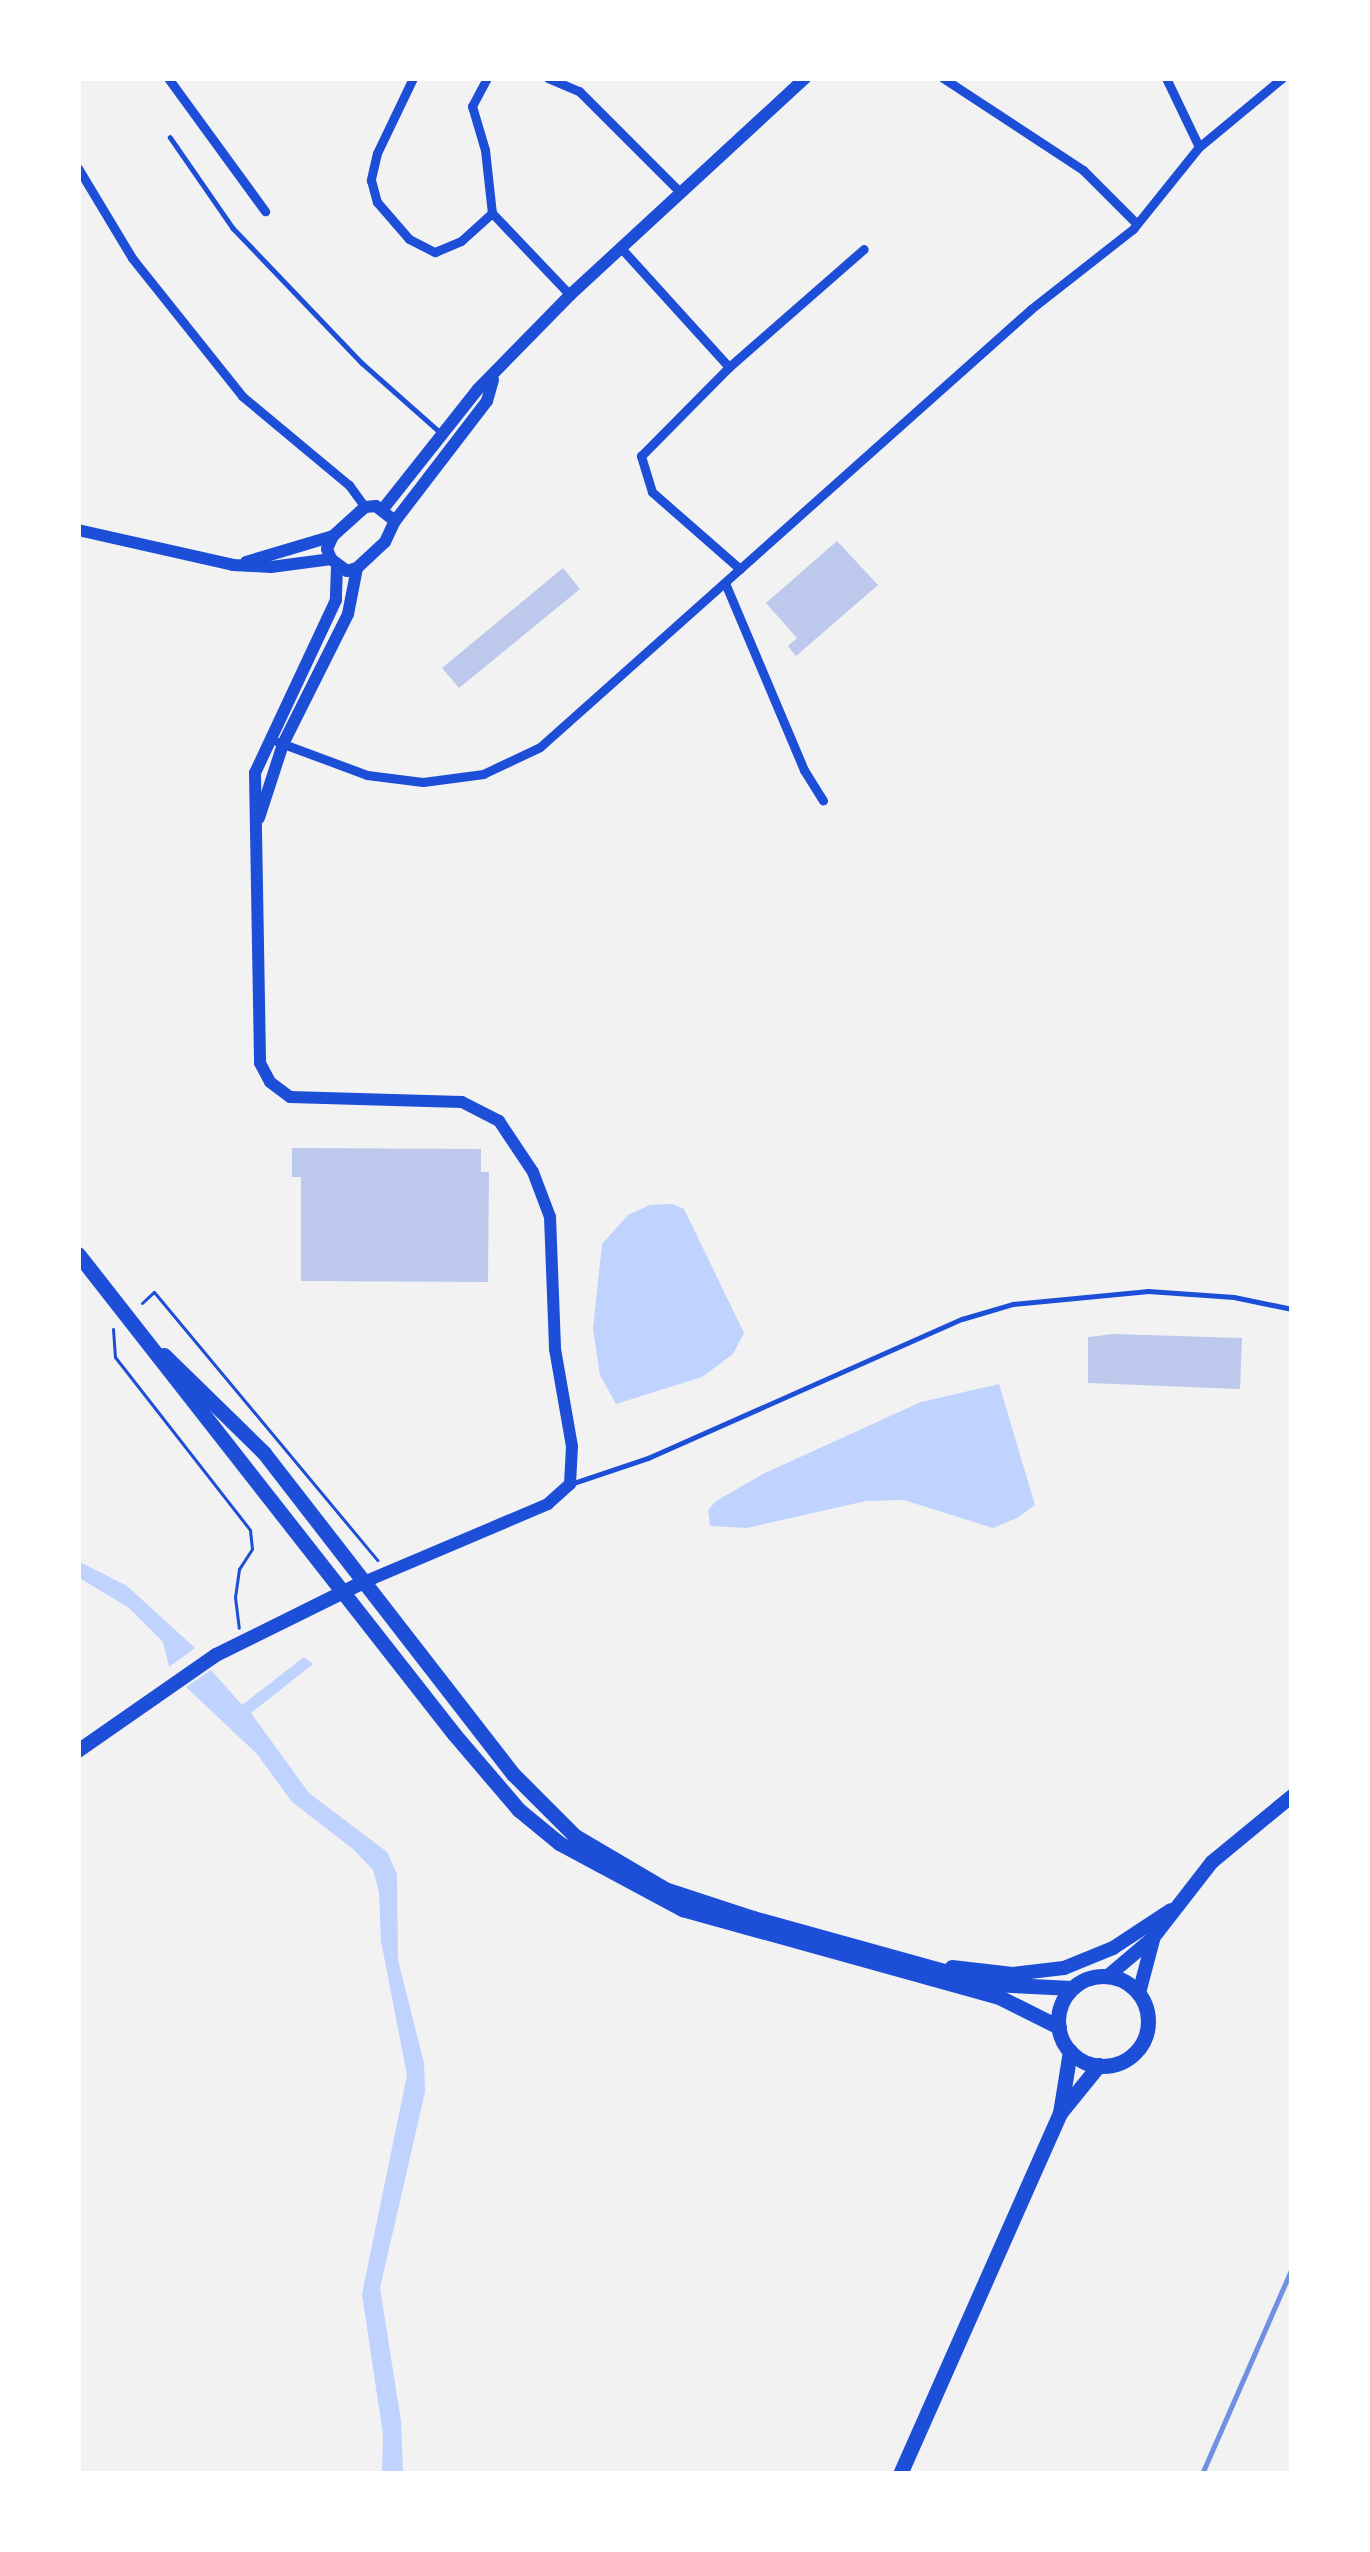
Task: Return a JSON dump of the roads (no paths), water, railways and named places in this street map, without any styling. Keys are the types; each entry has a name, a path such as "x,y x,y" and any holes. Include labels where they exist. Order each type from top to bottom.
{"main road":[{"path":"78,1254 183,1393 500,1789 559,1843 682,1909 999,1997 1059,2027"},
{"path":"148,1341 264,1453 513,1774 574,1836 664,1889 992,1984 1072,1988 1108,1976 1153,1938 1171,1910 1223,1852 1292,1796"},
{"path":"78,1751 244,1633 364,1582"},
{"path":"885,1955 984,1973 1040,1972 1113,1948 1171,1910"},
{"path":"1070,2051 1100,2065 1122,2062 1142,2044 1148,2018 1139,1993 1153,1938"},
{"path":"1108,1976 1139,1993"},
{"path":"900,2474 1060,2113 1070,2051 1059,2027 1061,2006 1072,1988"},
{"path":"1060,2113 1100,2065"}],"street":[{"path":"168,78 265,211"},
{"path":"413,78 377,153 371,180 377,202 409,239 435,252 460,241 492,213"},
{"path":"488,78 472,106 485,150 492,213 570,295"},
{"path":"548,78 580,91 680,192"},
{"path":"579,78 580,91"},
{"path":"257,825 283,744 348,614 357,568 393,532 395,520 478,389 493,379 570,295 805,78"},
{"path":"943,78 1083,170 1137,224"},
{"path":"1166,78 1199,147"},
{"path":"268,737 341,768 397,780 459,780 503,768 579,716 1030,309 1137,224 1149,202 1199,147 1282,78"},
{"path":"78,168 132,258 242,396 349,485 365,507 383,509 395,520"},
{"path":"621,248 729,367"},
{"path":"740,569 652,492 641,456 729,367 864,249"},
{"path":"383,509 448,438"},
{"path":"364,1582 548,1504 570,1484 572,1446 554,1349 550,1217 513,1137 477,1105 299,1099 278,1090 264,1073 256,1029 255,773 336,600 334,563 327,549 333,536 365,507"},
{"path":"78,530 233,565 334,563 357,568"},
{"path":"233,565 333,536"},
{"path":"725,583 804,770 823,800"}],"lane":[{"path":"170,137 232,228 362,363 448,438"},
{"path":"570,1484 648,1458 962,1319 1013,1304 1148,1291 1234,1297 1292,1309"}],"water":[{"path":"650,1205 684,1209 744,1333 733,1354 702,1377 616,1404 600,1375 593,1329 602,1244 628,1215"},
{"path":"999,1384 1035,1505 1017,1518 993,1528 904,1500 866,1501 747,1528 710,1526 708,1510 716,1501 765,1473 921,1402"},
{"path":"78,1561 127,1586 195,1648 169,1667 163,1642 129,1608 78,1577"},
{"path":"304,1657 313,1664 251,1713 309,1793 387,1852 397,1874 398,1960 424,2063 425,2092 380,2288 401,2421 403,2474 382,2474 383,2435 362,2294 407,2075 381,1941 373,1870 292,1802 257,1754 186,1687 211,1670 242,1705"}],"railway":[{"path":"1202,2474 1292,2268"}]}
